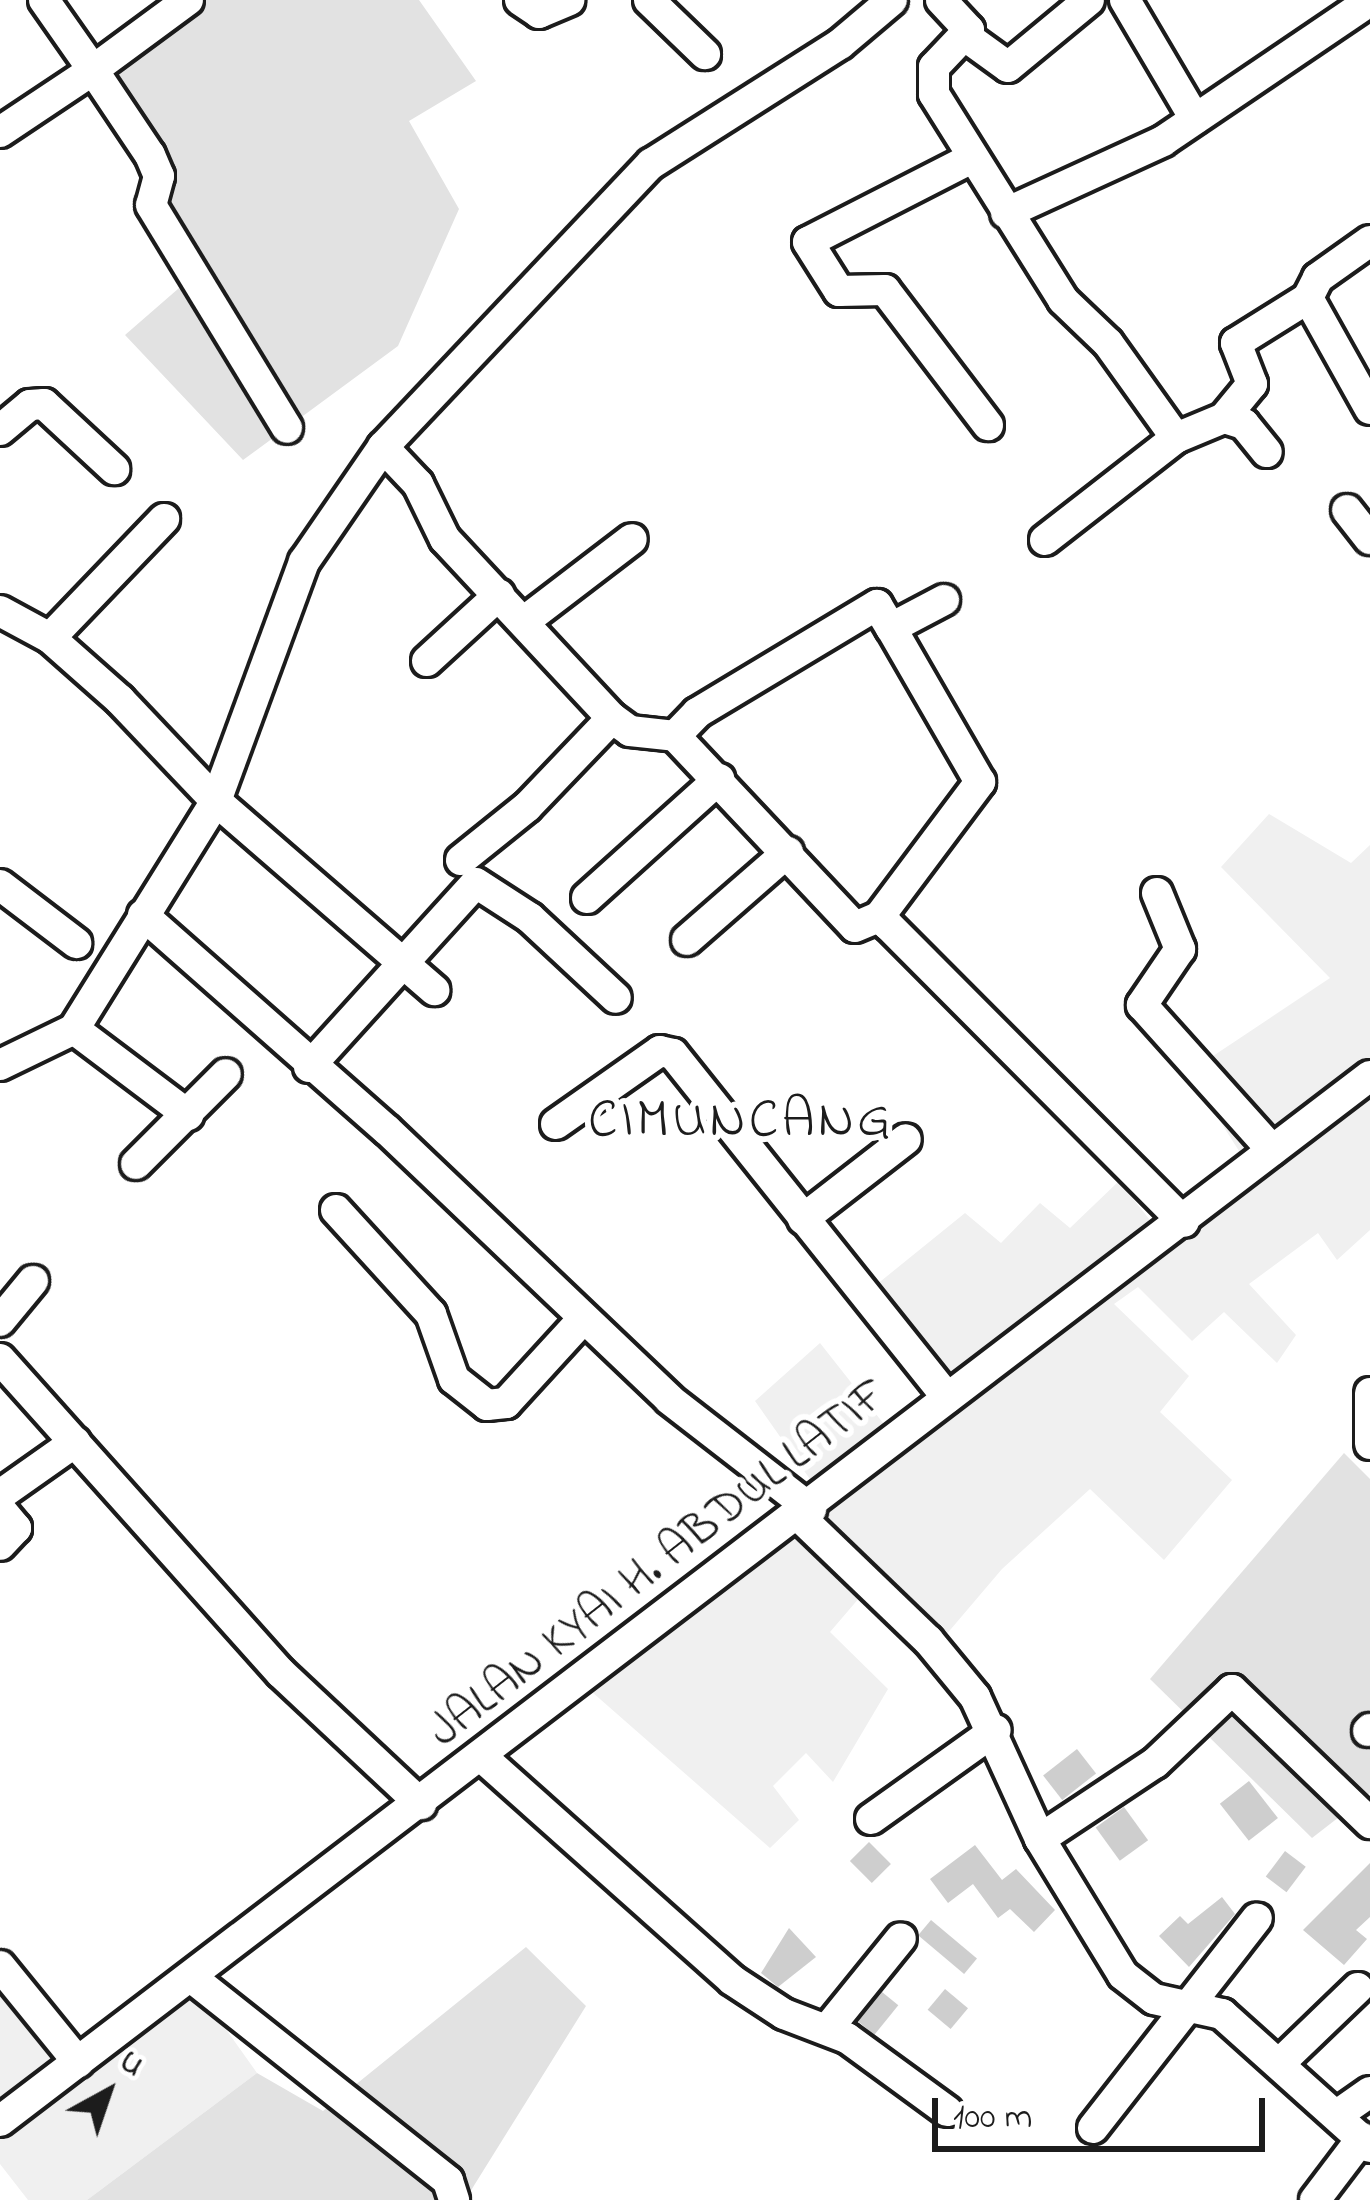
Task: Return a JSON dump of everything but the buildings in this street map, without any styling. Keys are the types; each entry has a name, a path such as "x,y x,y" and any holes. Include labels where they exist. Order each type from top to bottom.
{"street":[{"path":"44,0 150,155 159,176 151,205 286,428"},
{"path":"0,133 188,0"},
{"path":"520,0 539,13 569,0"},
{"path":"649,0 705,54"},
{"path":"0,1065 74,1029 216,801 304,562 383,447 651,164 841,44 892,0"},
{"path":"941,0 965,22 968,38 1008,67 1089,0"},
{"path":"1125,0 1195,119"},
{"path":"1006,213 1195,119 1362,9"},
{"path":"968,38 930,79 972,158 1063,300 1121,358 1176,438"},
{"path":"972,158 808,242 838,291 885,290 988,425"},
{"path":"1045,540 1176,438 1224,418 1252,384 1236,343 1308,298 1318,278 1370,241"},
{"path":"1308,298 1370,409"},
{"path":"4,419 44,404 114,469"},
{"path":"1224,418 1244,424 1267,452"},
{"path":"383,447 418,484 445,538 526,620 612,718 630,731 675,736 855,926 879,916 980,782 877,605 697,713 675,736"},
{"path":"1347,510 1370,539"},
{"path":"50,638 164,519"},
{"path":"526,620 632,539"},
{"path":"427,661 499,595"},
{"path":"891,628 944,600"},
{"path":"0,611 50,638 216,801 434,990"},
{"path":"461,860 527,807 612,718"},
{"path":"587,898 718,779"},
{"path":"687,940 788,852"},
{"path":"309,1067 469,886 484,883 616,998"},
{"path":"0,885 76,943"},
{"path":"1157,892 1180,950 1142,1005 1272,1150"},
{"path":"143,915 309,1067 387,1130 582,1320 806,1513 928,1640 996,1730 1040,1839 1123,1975 1154,1999 1222,2014 1366,2143 1315,2200"},
{"path":"879,916 1184,1222"},
{"path":"74,1029 188,1115"},
{"path":"556,1124 665,1050 948,1398"},
{"path":"136,1164 226,1074"},
{"name":"JALAN KYAI H. ABDUL LATIF","path":"0,2121 806,1513 948,1398 1370,1076"},
{"path":"803,1219 906,1139"},
{"path":"336,1210 431,1314 454,1379 487,1405 506,1402 582,1320"},
{"path":"0,1321 33,1281"},
{"path":"0,1359 281,1673 421,1804"},
{"path":"1370,1393 1370,1444"},
{"path":"0,1496 75,1442"},
{"path":"0,1509 16,1528 0,1545"},
{"path":"1040,1839 1155,1763 1232,1690 1370,1823"},
{"path":"871,1819 996,1730"},
{"path":"482,1757 732,1980 784,2014 830,2027 946,2110"},
{"path":"1093,2128 1257,1918"},
{"path":"830,2027 901,1938"},
{"path":"0,1966 79,2062"},
{"path":"191,1977 448,2181 454,2200"},
{"path":"1280,2063 1358,1988"},
{"path":"1337,2115 1370,2092"}],"shaded area":[{"path":"185,0 419,0 476,81 409,121 459,209 398,346 243,460 125,335 194,275 142,195 172,178 92,63"},
{"path":"1269,814 1351,863 1370,845 1370,1230 1337,1260 1318,1233 1249,1284 1296,1335 1277,1363 1224,1312 1192,1341 1138,1287 1114,1304 1189,1376 1160,1412 1232,1480 1164,1560 1090,1489 1002,1569 928,1656 866,1590 830,1632 888,1689 833,1782 806,1753 773,1786 799,1820 770,1848 576,1678 812,1482 755,1401 820,1343 887,1428 924,1399 860,1298 965,1213 1001,1243 1040,1203 1070,1228 1119,1181 1153,1224 1239,1151 1189,1072 1330,978 1221,867"},
{"path":"1344,1453 1370,1479 1370,1793 1312,1838 1150,1679"},
{"path":"526,1947 586,2006 465,2200 87,2200 257,2073 323,2111"},
{"path":"181,1966 257,2073 87,2200 28,2200 0,2164 0,1983 58,2054"}],"district":[{"name":"CIMUNCANG","path":"741,1122"}]}
